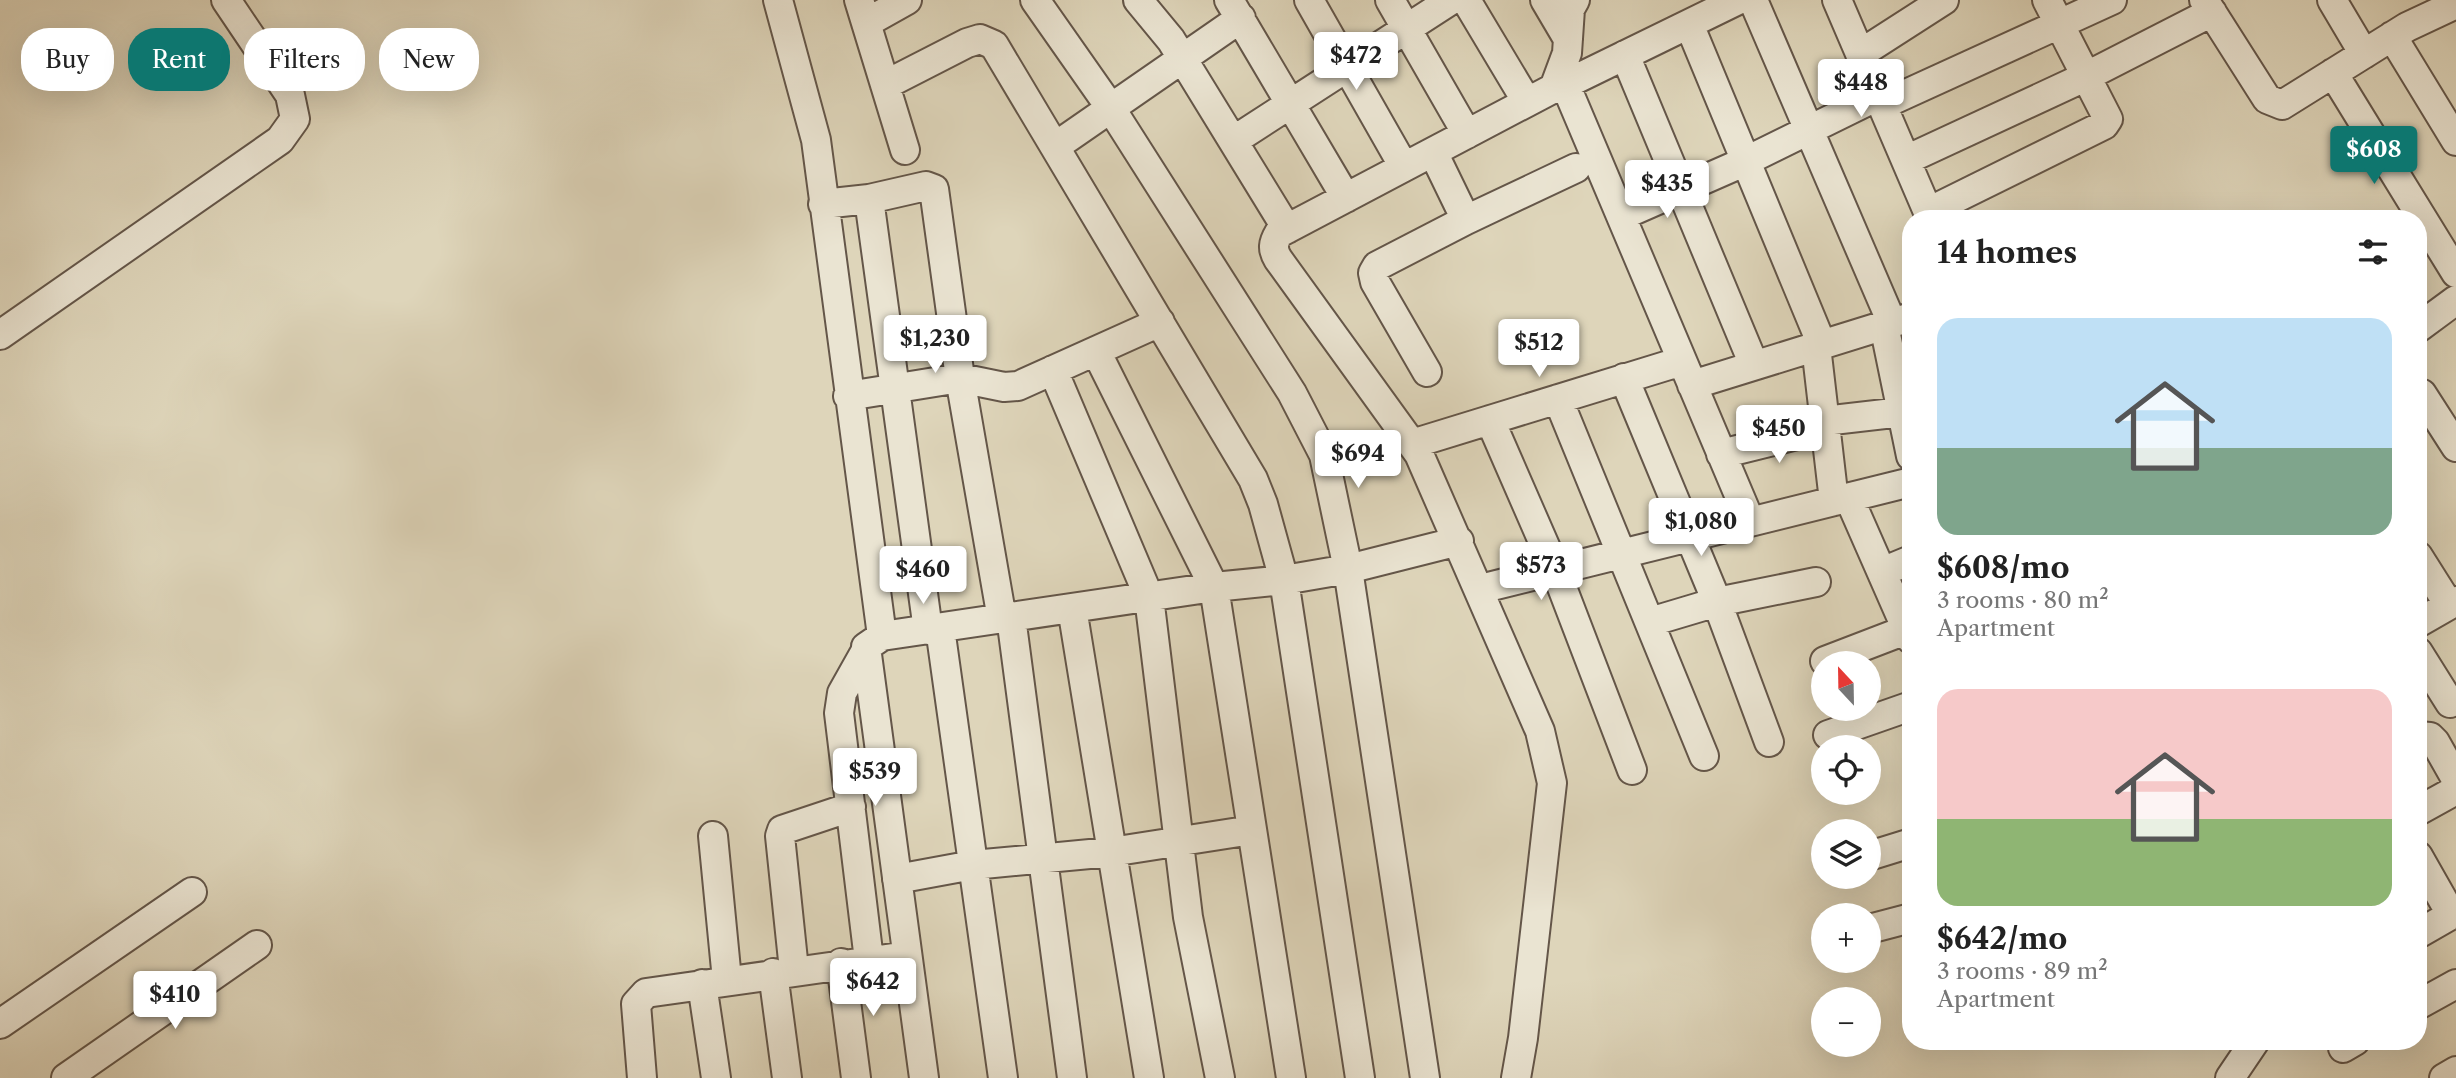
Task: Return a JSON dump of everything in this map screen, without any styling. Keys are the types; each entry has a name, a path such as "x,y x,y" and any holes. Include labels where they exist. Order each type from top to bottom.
{"street":[{"path":"778,0 816,140 848,396 897,879 924,1078"},
{"path":"905,150 863,12 907,0"},
{"path":"1035,0 1110,107 1292,393 1324,455 1348,569 1425,1078"},
{"path":"1138,0 1182,58 1287,229"},
{"path":"1309,0 1404,167"},
{"path":"1390,0 1467,134"},
{"path":"1233,141 1451,0"},
{"path":"1466,0 1527,102"},
{"path":"1545,0 1568,39"},
{"path":"1575,0 1570,9 1563,78 1750,521"},
{"path":"1513,1077 1523,1038 1552,783 1540,731 1459,541 1412,444 1273,251 1273,242 1279,233 1554,88 1563,78 1625,55 1738,0"},
{"path":"1753,0 1896,321 1902,382"},
{"path":"1837,0 1927,210"},
{"path":"1860,54 1944,0"},
{"path":"1939,210 2104,125 2107,113 2047,0"},
{"path":"1621,216 1744,162 1808,128 2060,26 2112,0"},
{"path":"0,335 280,140 295,119 290,95 230,2"},
{"path":"2344,4 2364,54"},
{"path":"1906,160 2087,76 2208,6 2267,99 2282,105 2392,36 2456,4"},
{"path":"1056,146 1182,58 1235,9 1293,103 1346,198"},
{"path":"1689,24 1819,346 1825,424 1841,499 1882,572 1902,615"},
{"path":"2392,36 2456,141"},
{"path":"885,85 967,43 987,40 994,45 1253,479 1284,580 1360,1078"},
{"path":"1625,55 1755,365"},
{"path":"2333,73 2417,210"},
{"path":"1433,152 1466,220"},
{"path":"1427,372 1375,282 1373,273 1377,266 1576,168"},
{"path":"824,204 869,199 926,186 934,189 960,378 1007,618 1072,1078"},
{"path":"869,199 896,388 973,865 1003,1078"},
{"path":"2427,226 2456,273"},
{"path":"2427,321 2456,300"},
{"path":"1412,444 1624,378 1755,365 1896,321"},
{"path":"848,396 960,378 1010,387 1160,323"},
{"path":"1096,351 1214,587 1291,1078"},
{"path":"1053,370 1149,597 1188,917 1220,1078"},
{"path":"1624,378 1717,602 1769,742"},
{"path":"1558,399 1704,756"},
{"path":"1721,454 1902,403"},
{"path":"2427,403 2456,447"},
{"path":"1490,420 1555,569 1632,769"},
{"path":"1480,589 1622,551 1902,484"},
{"path":"869,960 839,704 842,693 873,644 934,629 1348,569 1459,541"},
{"path":"1882,572 1902,564"},
{"path":"2427,568 2452,603 2427,618"},
{"path":"1650,622 1717,602 1816,582"},
{"path":"1072,608 1149,1078"},
{"path":"1854,651 1902,635"},
{"path":"2427,667 2450,704"},
{"path":"1828,735 1902,709"},
{"path":"2427,737 2435,742 2456,779"},
{"path":"2427,806 2456,790"},
{"path":"787,1078 780,836 782,830 850,807"},
{"path":"897,879 973,865 1111,852 1252,830"},
{"path":"713,836 716,1078"},
{"path":"1881,853 1902,847"},
{"path":"2427,870 2454,913 2427,929"},
{"path":"0,1024 192,892"},
{"path":"1881,926 1902,920"},
{"path":"66,1078 257,945"},
{"path":"642,1078 636,1004 640,998 654,991 841,963 907,956"},
{"path":"841,963 856,1078"},
{"path":"2427,1000 2456,984"},
{"path":"2230,1078 2249,1050"},
{"path":"2444,1078 2456,1071"}]}
